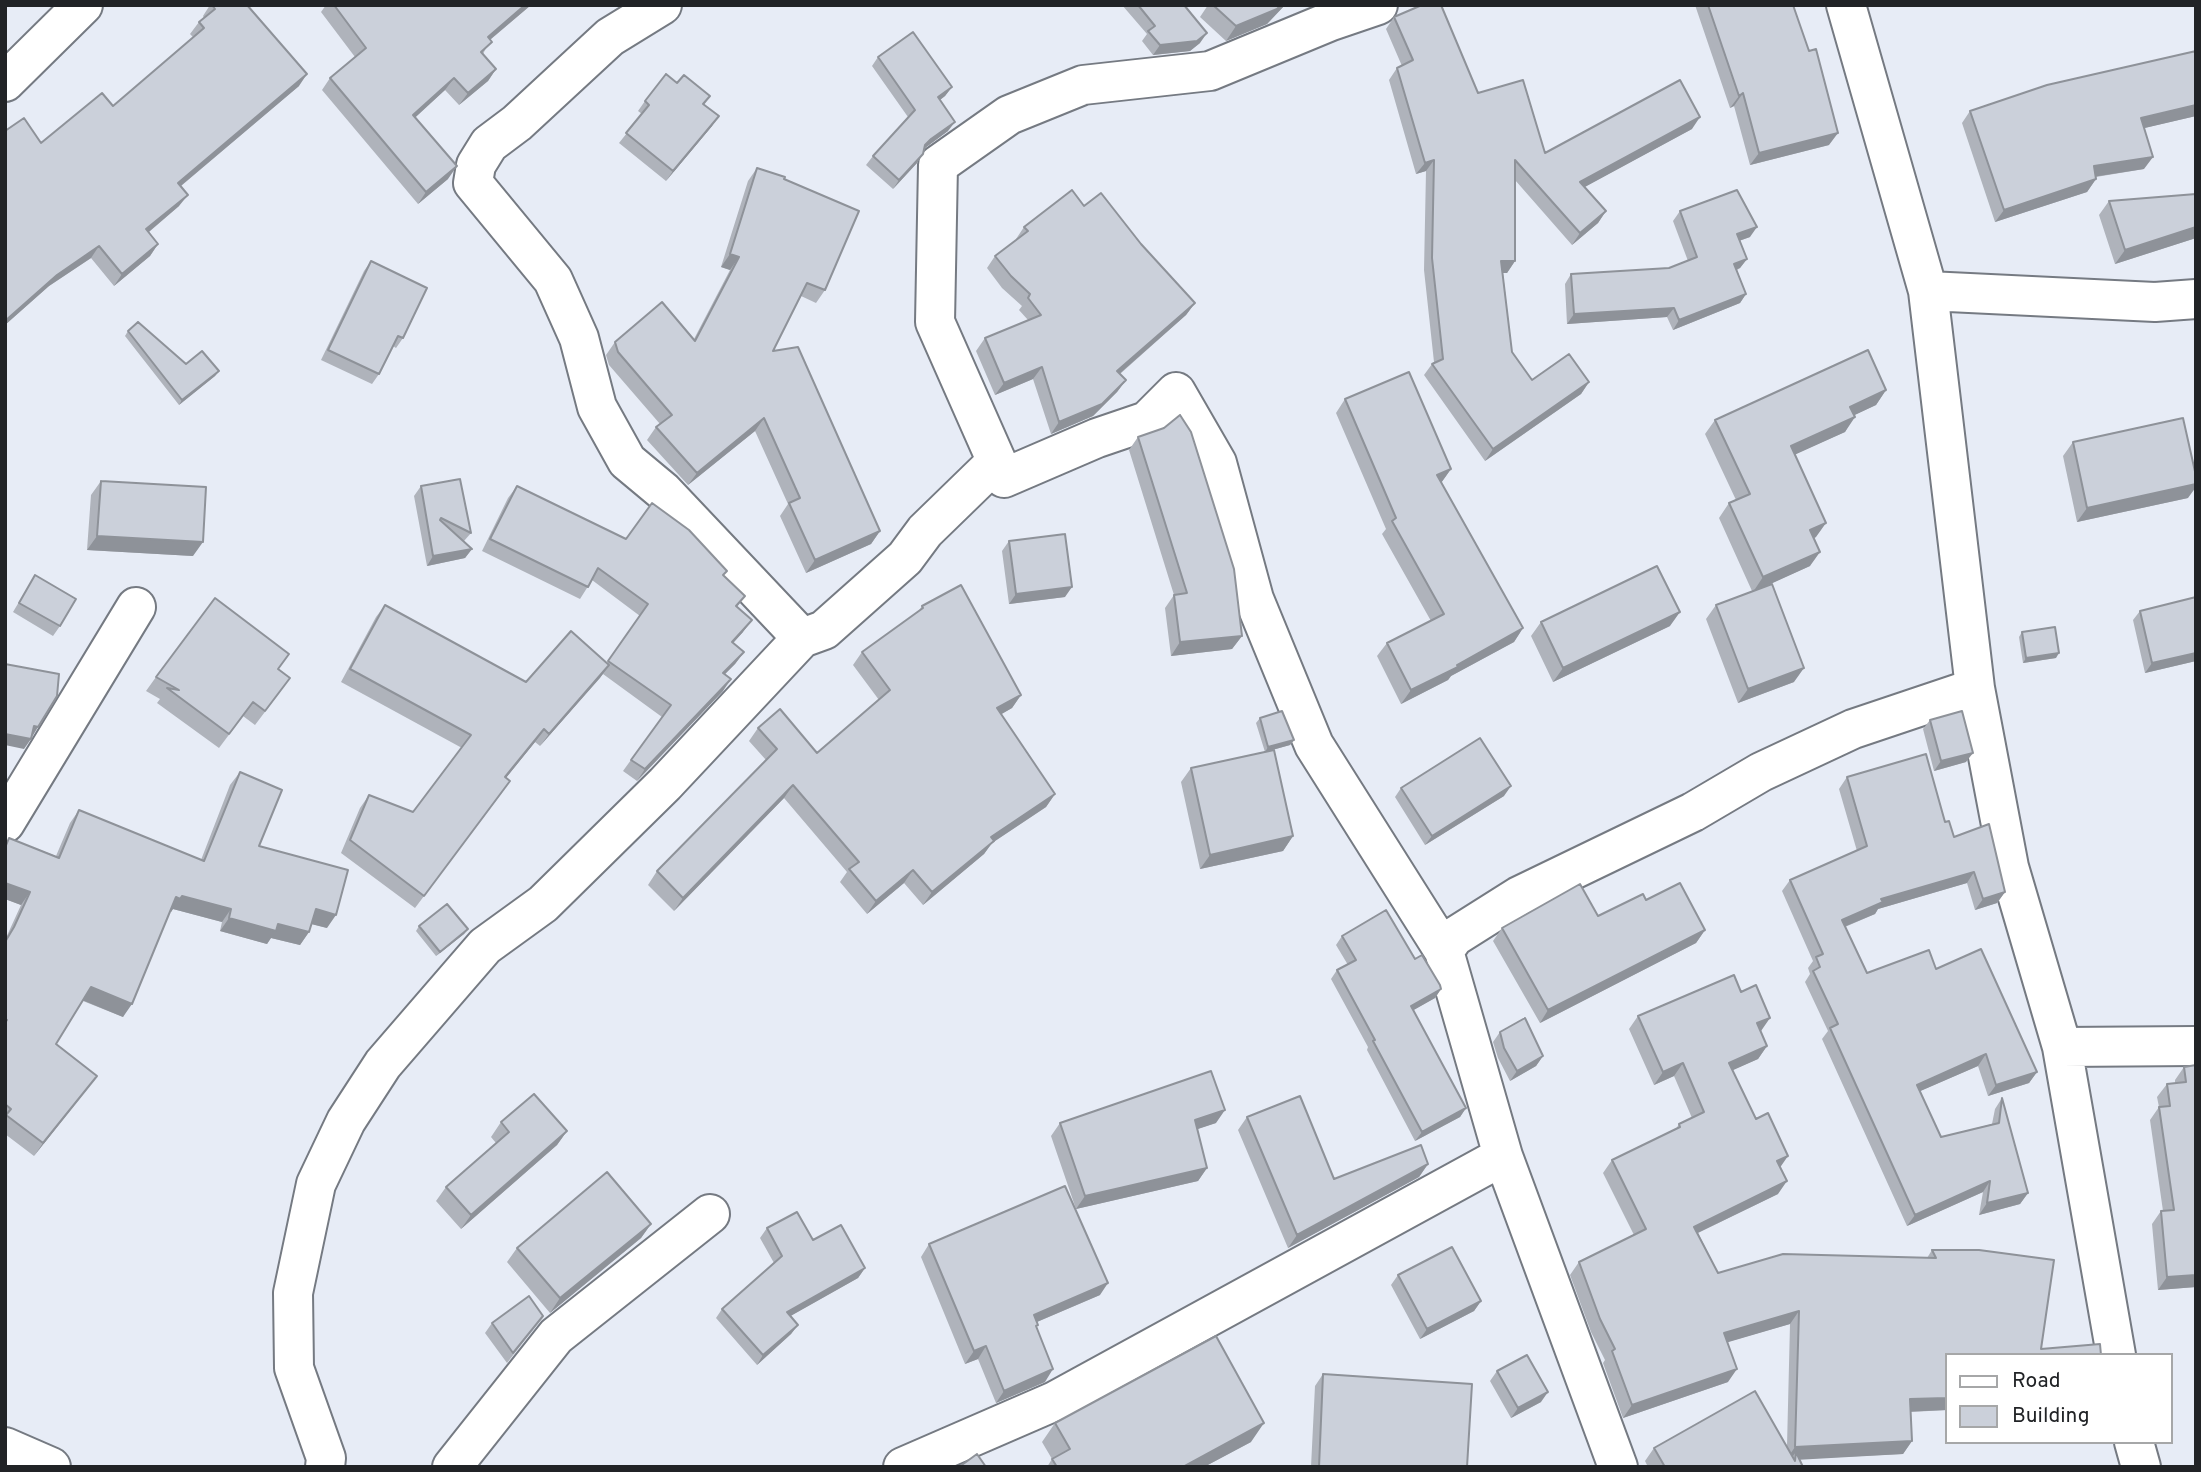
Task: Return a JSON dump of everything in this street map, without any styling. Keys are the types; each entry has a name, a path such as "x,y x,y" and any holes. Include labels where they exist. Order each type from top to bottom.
{"street":[{"path":"5,82 83,5"},
{"path":"662,5 610,37 489,144 476,166 473,183 554,280 579,338 597,407 627,461 663,491 802,638"},
{"path":"1378,5 1331,21 1210,71 1083,85 1009,115 939,165 935,322 1004,478 1097,438 1147,421 1176,392 1217,463 1254,600 1314,745 1444,951 1503,1156 1618,1467"},
{"path":"1846,5 1928,291 1975,688 2009,867 2062,1047 2116,1353"},
{"path":"1928,291 2155,302 2196,299"},
{"path":"325,1467 326,1458 294,1368 293,1293 316,1184 346,1121 383,1064 485,946 543,904 665,784 802,638 824,630 905,558 925,531 996,462"},
{"path":"5,823 136,607"},
{"path":"1444,951 1454,937 1519,896 1693,812 1761,772 1853,729 1975,688"},
{"path":"2062,1047 2196,1045"},
{"path":"903,1467 1055,1401 1503,1156"},
{"path":"452,1467 556,1336 709,1214"},
{"path":"2135,1444 2141,1467"},
{"path":"5,1447 51,1467"}],"building":[{"path":"212,5 247,5 307,74 178,183 188,195 146,229 158,244 122,274 99,246 57,275 5,321 5,131 24,118 41,143 102,93 113,106 204,28 199,22 215,9"},
{"path":"334,5 525,5 488,37 492,42 481,52 496,69 468,93 454,78 413,115 457,166 426,192 330,78 366,48"},
{"path":"1138,5 1184,5 1207,33 1197,41 1160,45 1148,31 1155,26"},
{"path":"1213,5 1281,5 1236,26"},
{"path":"1422,5 1441,5 1478,93 1523,80 1545,153 1680,80 1700,117 1580,182 1606,211 1580,233 1515,160 1515,261 1501,261 1512,352 1532,380 1569,354 1589,382 1493,449 1432,364 1443,359 1432,258 1434,160 1425,163 1397,68 1413,60 1394,17"},
{"path":"1708,5 1793,5 1809,51 1816,49 1838,133 1759,153 1743,93 1739,96"},
{"path":"913,32 952,87 938,97 955,122 925,145 923,154 899,180 873,156 915,110 878,57"},
{"path":"2196,51 2196,105 2141,118 2153,157 2094,166 2096,179 2004,210 1970,111 2047,85"},
{"path":"666,74 677,83 684,75 710,96 703,104 719,116 673,171 626,133 649,105 645,101"},
{"path":"757,168 785,177 784,179 859,211 825,290 807,283 773,351 798,347 880,531 815,560 789,503 800,498 764,418 697,473 656,427 672,415 618,352 615,342 662,302 695,341 739,257 730,254"},
{"path":"1072,190 1084,206 1101,193 1141,244 1195,303 1117,371 1126,380 1102,404 1059,422 1042,367 1004,383 985,338 1041,315 1028,298 1030,294 995,256 1028,231 1024,227"},
{"path":"1737,190 1757,227 1737,234 1747,259 1734,264 1746,294 1679,320 1674,308 1574,314 1571,274 1669,268 1697,257 1680,211"},
{"path":"2196,194 2196,227 2125,250 2109,201"},
{"path":"371,261 427,288 403,338 398,336 379,374 328,350"},
{"path":"138,322 186,364 202,351 219,371 182,400 128,331"},
{"path":"1868,350 1886,390 1850,407 1855,417 1791,446 1826,523 1810,530 1820,552 1763,577 1729,503 1750,494 1715,420"},
{"path":"1409,372 1451,469 1437,475 1523,628 1457,665 1458,667 1411,690 1387,643 1444,614 1392,521 1396,518 1345,399"},
{"path":"1180,415 1191,432 1234,569 1242,636 1180,642 1174,595 1187,593 1138,437 1164,428"},
{"path":"2183,418 2196,484 2087,508 2073,442"},
{"path":"460,479 471,533 441,518 440,520 472,549 433,556 421,486"},
{"path":"101,481 206,487 203,542 97,536"},
{"path":"517,486 626,539 652,503 689,530 727,571 723,575 745,596 736,606 752,620 732,642 744,652 723,673 731,679 645,769 631,760 671,705 608,661 648,604 598,568 588,587 490,539"},
{"path":"1065,534 1072,587 1016,594 1009,541"},
{"path":"1657,566 1680,612 1563,668 1541,622"},
{"path":"35,575 76,599 60,626 19,603"},
{"path":"1772,584 1804,668 1748,689 1716,605"},
{"path":"961,585 1021,695 997,708 1055,794 991,837 994,841 932,892 913,870 876,901 849,869 859,862 793,785 683,898 657,871 777,749 758,728 780,709 817,753 890,690 862,652 923,608 922,606"},
{"path":"2196,597 2196,653 2152,663 2140,611"},
{"path":"215,598 289,654 278,669 290,678 265,711 253,702 229,734 167,688 179,690 156,677"},
{"path":"385,605 526,682 571,631 609,665 549,734 544,729 505,777 510,781 424,896 350,840 369,795 413,812 471,735 350,669"},
{"path":"2055,627 2059,653 2026,658 2022,632"},
{"path":"5,664 59,674 57,696 38,727 34,726 31,739 5,734"},
{"path":"1282,711 1294,740 1268,747 1260,718"},
{"path":"1962,711 1973,753 1941,761 1930,720"},
{"path":"1480,738 1511,786 1432,836 1401,788"},
{"path":"1274,750 1293,836 1210,855 1191,768"},
{"path":"1926,754 1945,822 1949,821 1954,837 1989,824 2005,892 1983,899 1974,872 1881,899 1883,902 1842,920 1867,973 1929,950 1936,969 1981,949 2037,1072 1996,1085 1986,1054 1917,1085 1941,1137 1999,1123 2002,1098 2028,1193 1987,1203 1990,1181 1915,1215 1830,1028 1838,1024 1813,971 1820,967 1816,957 1823,954 1790,880 1867,846 1847,777"},
{"path":"240,772 282,790 259,846 348,870 336,915 316,909 309,932 278,924 276,931 229,918 231,909 182,896 180,899 176,897 132,1004 91,987 56,1044 97,1076 43,1143 6,1115 11,1109 5,1104 5,942 30,892 5,883 5,848 9,838 59,858 79,810 204,861"},
{"path":"1680,883 1705,930 1548,1010 1502,928 1580,884 1598,916 1643,894 1646,900"},
{"path":"447,904 468,929 440,952 419,926"},
{"path":"1386,910 1415,959 1422,955 1440,985 1441,989 1411,1006 1466,1108 1422,1132 1337,970 1356,960 1342,936"},
{"path":"1734,975 1741,992 1756,985 1770,1018 1757,1023 1767,1046 1729,1063 1756,1119 1768,1113 1788,1156 1777,1161 1787,1181 1694,1227 1718,1273 1783,1254 1936,1258 1932,1250 1979,1250 2054,1260 2041,1349 2100,1344 2101,1353 1946,1353 1946,1398 1910,1399 1912,1441 1795,1447 1799,1311 1724,1333 1737,1369 1632,1405 1612,1351 1615,1349 1600,1319 1579,1262 1646,1229 1612,1160 1680,1127 1679,1124 1704,1112 1683,1063 1663,1072 1638,1016"},
{"path":"1525,1018 1543,1056 1517,1071 1504,1048 1500,1032"},
{"path":"2196,1065 2196,1275 2167,1277 2161,1211 2174,1210 2159,1107 2170,1106 2167,1084 2186,1082 2184,1067"},
{"path":"1211,1071 1225,1110 1195,1120 1207,1168 1085,1196 1060,1123"},
{"path":"534,1094 567,1131 471,1215 446,1187 509,1132 501,1122"},
{"path":"1300,1096 1334,1179 1421,1145 1428,1164 1297,1235 1247,1117"},
{"path":"607,1172 651,1224 560,1298 517,1248"},
{"path":"1065,1186 1108,1283 1034,1315 1053,1369 1004,1391 986,1346 974,1351 929,1244"},
{"path":"797,1212 813,1240 841,1225 865,1268 787,1312 798,1325 763,1355 722,1309 782,1256 767,1228"},
{"path":"1452,1247 1481,1301 1427,1329 1398,1275"},
{"path":"529,1296 543,1316 513,1353 492,1323"},
{"path":"1216,1336 1264,1423 1183,1467 1057,1467 1052,1459 1070,1449 1055,1423"},
{"path":"1527,1355 1548,1392 1518,1408 1497,1371"},
{"path":"1323,1374 1472,1384 1467,1467 1319,1467"},
{"path":"1755,1391 1795,1461 1796,1452 1803,1467 1665,1467 1654,1448"},
{"path":"977,1454 986,1467 959,1467"}]}
